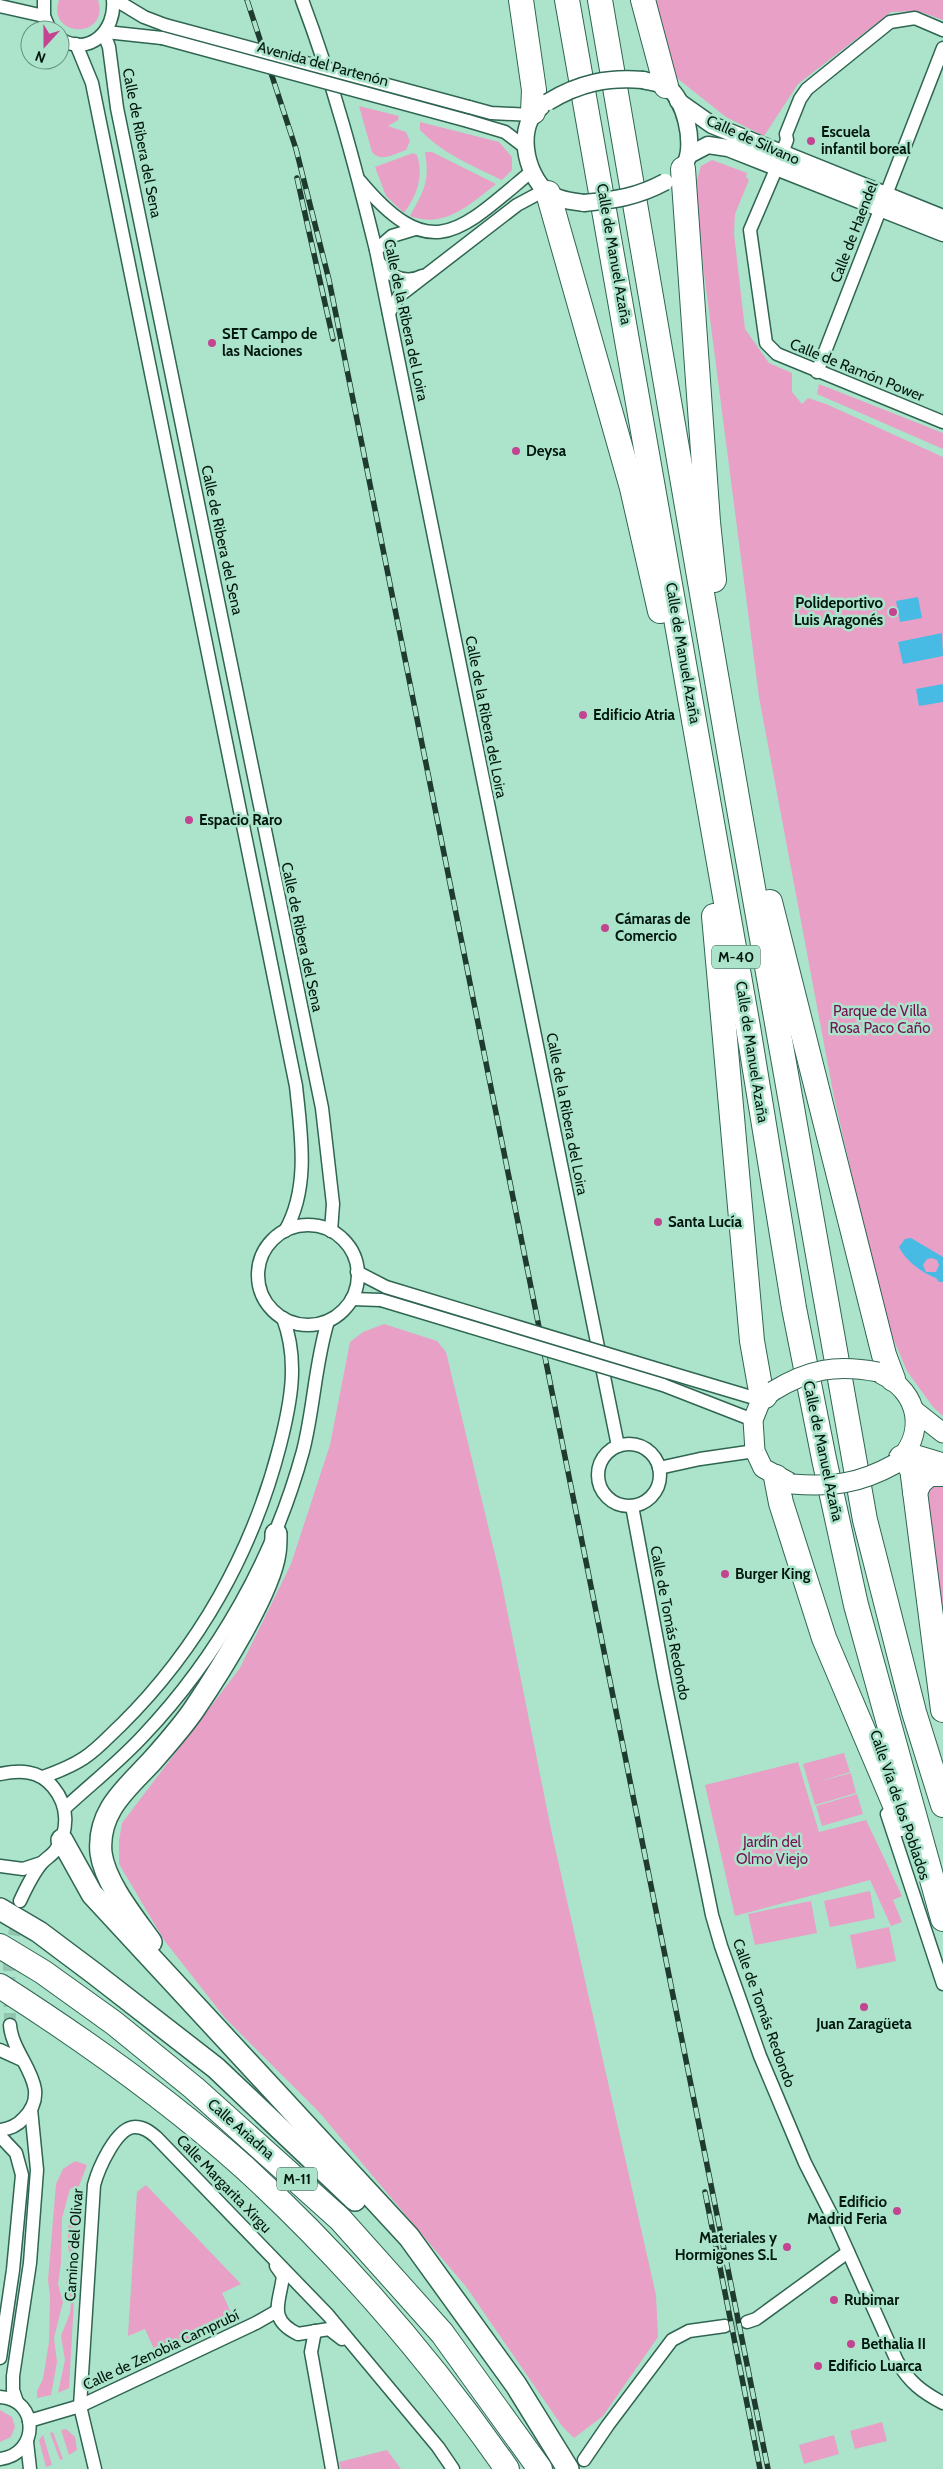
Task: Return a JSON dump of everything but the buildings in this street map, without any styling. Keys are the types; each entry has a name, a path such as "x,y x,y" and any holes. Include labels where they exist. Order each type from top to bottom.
{"highway":[{"path":"521,0 537,110"},
{"name":"Calle de Manuel Azaña","path":"568,0 748,1027 794,1308 856,1605 941,1912"},
{"name":"Calle de Manuel Azaña","path":"600,0 738,803 865,1520 914,1712 943,1805"},
{"path":"643,0 672,94"},
{"path":"679,169 708,522 738,803 766,889 884,1355 885,1376"},
{"path":"552,194 632,488 666,636 699,751 752,1341 760,1386 766,1396"},
{"path":"901,1458 912,1468 943,1710"},
{"path":"915,1492 920,1482 929,1474 943,1474"},
{"path":"784,1480 781,1503 824,1638 941,1912"},
{"path":"190,2000 112,1883 101,1854 103,1827 114,1801 153,1760 195,1708 228,1656 264,1587 275,1553 276,1534"},
{"path":"62,1840 92,1894 408,2237 576,2465"},
{"path":"0,1909 39,1932 216,2068 337,2181 449,2294"},
{"name":"Calle Ariadna","path":"0,1946 43,1972 114,2023 194,2088 340,2219 442,2334 540,2469"},
{"name":"Calle Ariadna","path":"0,1986 59,2024 169,2104 245,2168 316,2238 447,2385 507,2469"},
{"path":"0,1999 169,2104"}],"main road":[{"path":"915,1411 915,1432 901,1458 875,1475 844,1484 820,1486 784,1480 763,1468 756,1451 753,1420 766,1396 795,1377 822,1370 853,1368 885,1376 905,1393 915,1411 943,1433"},
{"path":"901,1458 943,1463"}],"street":[{"path":"44,0 46,20"},
{"path":"70,42 76,44 91,42 105,33 111,23 115,0"},
{"name":"Avenida del Partenón","path":"115,0 144,17 165,25 491,113 537,110"},
{"name":"Calle de la Ribera del Loira","path":"302,0 319,45 359,179 377,255 618,1446"},
{"path":"0,6 44,16"},
{"name":"Calle de Ramón Power","path":"943,30 915,18 890,22 803,94 786,134 787,140 780,160 750,230 766,343 776,354 943,422"},
{"name":"Avenida del Partenón","path":"105,33 162,38 468,121 505,132 526,148"},
{"name":"Calle de Ribera del Sena","path":"105,33 109,47 117,108 309,1053 322,1108 333,1204 332,1232"},
{"path":"76,44 92,82 296,1086 300,1123 300,1193 293,1216 285,1231 265,1248 259,1265 258,1278 266,1302 283,1318 300,1324 328,1321 345,1308 352,1299 356,1286 357,1272 354,1258 347,1244 332,1232 308,1225 285,1231"},
{"name":"Calle de Haendel","path":"817,372 943,48"},
{"path":"389,313 399,296 517,205 552,194 584,203 642,194 679,169 690,129 672,94 644,80 619,78 595,82 568,90 537,110 526,148 528,162 532,171 552,194"},
{"name":"Calle de Silvano","path":"672,94 712,125 780,160 883,202 943,233"},
{"name":"Calle de Silvano","path":"679,169 708,145 780,160"},
{"path":"359,179 383,207 415,229 431,233 451,232 532,171"},
{"name":"Calle de Silvano","path":"883,202 943,218"},
{"path":"415,229 392,236 377,255 387,273 396,278 418,278 429,273"},
{"name":"Calle de Ribera del Sena","path":"273,976 283,978 287,983 297,1033 309,1053"},
{"path":"357,1272 386,1286 667,1372 766,1396"},
{"path":"352,1299 381,1300 663,1385 753,1420"},
{"path":"43,1777 84,1758 131,1715 177,1661 214,1606 233,1573 263,1502 285,1428 292,1379 292,1360 289,1334 283,1318"},
{"path":"65,1808 142,1737 170,1706 219,1639 259,1570 276,1534 303,1449 319,1351 328,1321"},
{"path":"626,1444 644,1448 651,1453 659,1468 658,1486 654,1493 648,1500 632,1506 623,1506 607,1498 598,1482 599,1464 604,1456 618,1446 626,1444"},
{"path":"659,1468 700,1459 756,1451"},
{"name":"Calle de Tomás Redondo","path":"632,1506 665,1683 712,1915 721,1946 760,2056 805,2163 897,2361 907,2378 923,2393 943,2403"},
{"name":"Calle Vía de los Poblados","path":"824,1638 891,1826 943,1984"},
{"path":"0,1774 25,1772 43,1777 52,1786 65,1808 66,1824 62,1840 54,1853 41,1863 23,1869 0,1866"},
{"path":"20,1901 41,1863"},
{"path":"0,2130 21,2122 31,2109 34,2101 35,2082 12,2040 10,2025"},
{"path":"0,2050 16,2056 24,2062"},
{"path":"30,2469 27,2442 30,2431 29,2421 26,2412 17,2402 13,2390 13,2376 30,2263 38,2170 31,2109"},
{"name":"Camino del Olivar","path":"80,2406 94,2185 98,2170 113,2144 126,2130 134,2126 145,2129 156,2137"},
{"path":"0,2136 16,2153 22,2175 13,2270 0,2358"},
{"name":"Calle Margarita Xirgu","path":"156,2137 328,2314 352,2346"},
{"path":"747,2322 756,2319 848,2252"},
{"name":"Calle Margarita Xirgu","path":"268,2253 283,2276 277,2306"},
{"path":"277,2306 282,2323 302,2332 329,2330 352,2346 438,2447 453,2469"},
{"name":"Calle de Zenobia Camprubí","path":"29,2421 80,2406 256,2323 277,2306"},
{"name":"Calle de Zenobia Camprubí","path":"256,2323 302,2332"},
{"path":"576,2465 672,2340 689,2332 725,2326"},
{"path":"302,2332 311,2352 332,2469"},
{"path":"0,2397 17,2402"},
{"path":"80,2406 95,2469"},
{"path":"10,2469 0,2460 17,2453 27,2442"}],"green space":[{"path":"59,0 98,0 99,13 95,22 88,28 70,27 70,20 60,20 57,13"},
{"path":"649,0 943,0 943,20 918,11 891,12 798,84 764,136 726,117 673,75"},
{"path":"359,106 399,116 398,120 388,126 406,132 410,141 406,150 384,157 379,157 372,152"},
{"path":"420,122 499,142 512,157 512,170 502,180 469,164 438,146 420,130"},
{"path":"425,152 432,152 496,184 456,213 434,219 410,216 425,186 427,171"},
{"path":"413,153 417,155 419,163 418,185 404,213 386,196 375,167"},
{"name":"Parque de Villa Rosa Paco Caño","path":"712,160 747,173 746,177 749,180 735,214 734,234 745,329 769,363 792,373 792,392 802,404 808,398 826,404 943,457 943,1416 933,1407 907,1371 885,1319 834,1097 759,697 703,265 696,183 701,166"},
{"path":"819,384 943,433 943,449 817,394"},
{"path":"384,1324 437,1341 446,1352 500,1575 552,1834 656,2295 658,2337 603,2416 574,2438 562,2426 467,2288 319,2112 225,2018 164,1940 119,1864 119,1841 122,1823 240,1668 291,1564 330,1445 350,1342 363,1332"},
{"path":"934,1481 943,1484 943,1653 925,1503"},
{"path":"844,1753 850,1772 817,1782 851,1773 856,1793 815,1805 803,1764"},
{"name":"Jardín del Olmo Viejo","path":"798,1762 819,1832 866,1820 902,1896 893,1900 902,1922 891,1926 870,1880 735,1916 705,1785"},
{"path":"857,1794 863,1814 822,1826 816,1806"},
{"path":"870,1891 875,1918 830,1927 824,1901"},
{"path":"811,1901 817,1933 755,1945 748,1914"},
{"path":"889,1927 896,1961 857,1969 850,1935"},
{"path":"75,2161 87,2165 79,2186 70,2189 62,2218 61,2263 58,2284 63,2302 54,2338 57,2362 51,2395 37,2398 37,2391 43,2379 49,2342 50,2296 48,2280 56,2184 63,2169"},
{"path":"146,2185 241,2284 222,2293 235,2321 157,2356 145,2329 128,2336 137,2192"},
{"path":"80,2196 69,2388 58,2393 65,2360 61,2336 70,2313 71,2301 66,2282 73,2265 68,2247 69,2217"},
{"path":"0,2410 12,2417 15,2427 11,2437 0,2442"},
{"path":"882,2422 887,2441 855,2449 850,2431"},
{"path":"66,2429 75,2437 77,2450 69,2455 61,2430"},
{"path":"53,2432 63,2459 60,2460 50,2433"},
{"path":"43,2435 52,2465 46,2467 39,2440"},
{"path":"834,2435 839,2454 804,2464 799,2445"},
{"path":"387,2450 401,2469 341,2469 339,2462"}],"water":[{"path":"918,597 922,618 900,622 896,601"},
{"path":"942,633 943,656 903,664 898,642"},
{"path":"943,684 943,702 919,706 916,689"},
{"path":"911,1238 943,1257 943,1282 939,1282 936,1278 920,1270 910,1262 899,1247 905,1239","holes":["927,1259 937,1260 939,1265 936,1272 926,1272 923,1265"]}],"tunnel":[{"path":"10,2025 9,1965 18,1913"},
{"path":"725,2326 747,2322"}],"railway":[{"path":"247,0 296,149 329,280 768,2469"},
{"path":"297,178 333,339"},
{"path":"705,2192 760,2469"}],"place":[{"name":"Escuela infantil boreal","path":"811,141"},
{"name":"SET Campo de las Naciones","path":"212,343"},
{"name":"Deysa","path":"516,451"},
{"name":"Polideportivo Luis Aragonés","path":"893,612"},
{"name":"Edificio Atria","path":"583,715"},
{"name":"Espacio Raro","path":"189,820"},
{"name":"Cámaras de Comercio","path":"605,928"},
{"name":"Santa Lucía","path":"658,1222"},
{"name":"Burger King","path":"725,1574"},
{"name":"Juan Zaragüeta","path":"864,2007"},
{"name":"Edificio Madrid Feria","path":"897,2211"},
{"name":"Materiales y Hormigones S.L","path":"787,2247"},
{"name":"Rubimar","path":"834,2300"},
{"name":"Bethalia II","path":"851,2344"},
{"name":"Edificio Luarca","path":"818,2366"}]}
